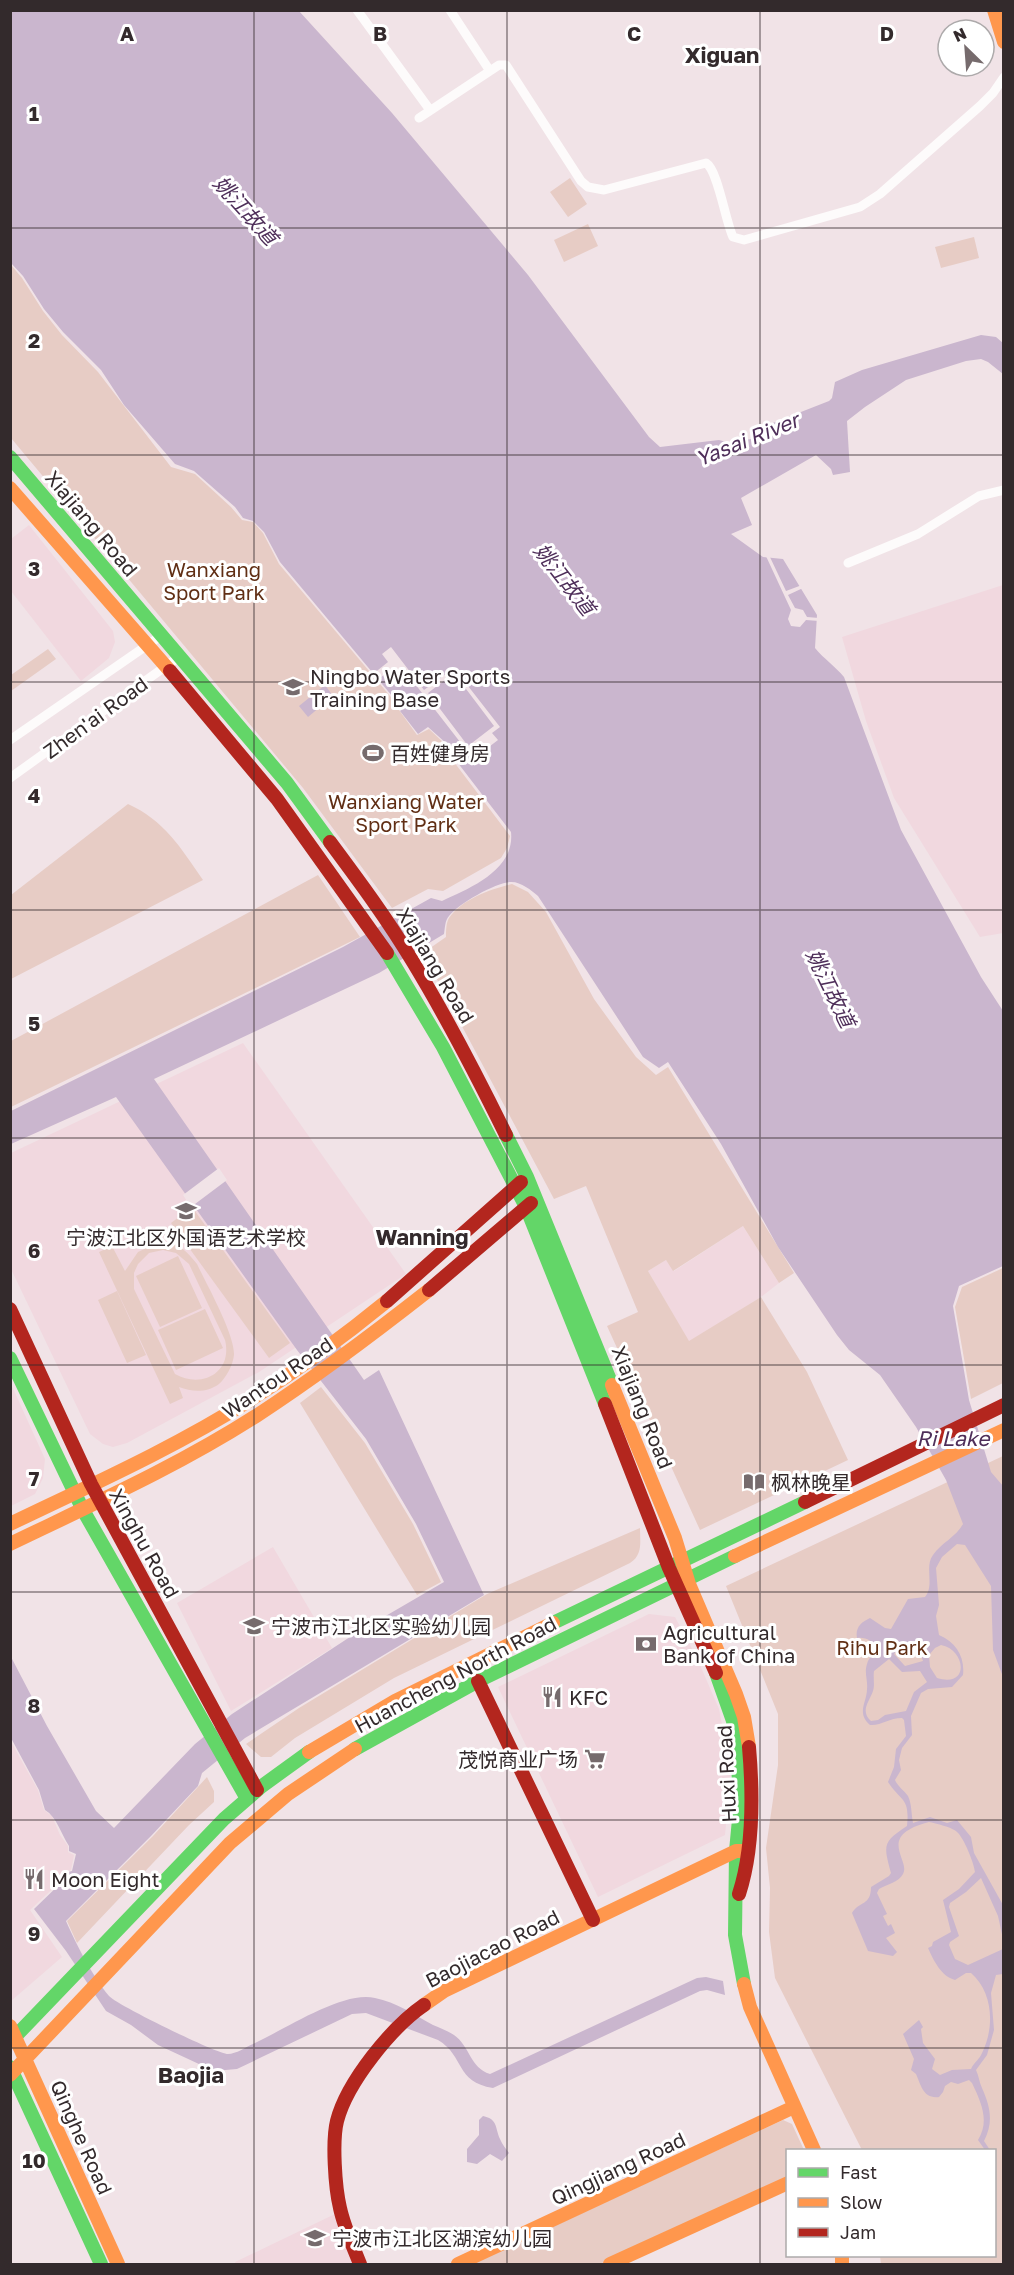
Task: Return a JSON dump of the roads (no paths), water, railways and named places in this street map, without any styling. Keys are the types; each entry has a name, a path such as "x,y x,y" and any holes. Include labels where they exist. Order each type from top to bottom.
{"main road":[{"path":"994,10 1004,42"},
{"name":"Xiajiang Road","path":"10,457 286,783 377,906 412,961 458,1039 527,1177 531,1203 546,1259 660,1541 681,1581"},
{"name":"Xiajiang Road","path":"10,488 277,799 396,966 443,1047 516,1187 531,1203 562,1261 675,1538 675,1566"},
{"name":"Wantou Road","path":"10,1524 189,1436 251,1401 340,1339 435,1262 527,1177"},
{"name":"Wantou Road","path":"10,1544 100,1502 225,1436 312,1380 429,1290 531,1203"},
{"path":"546,1259 562,1261"},
{"name":"Xinghu Road","path":"10,1310 91,1484 252,1794"},
{"name":"Xinghu Road","path":"10,1358 83,1510 252,1794"},
{"name":"Huancheng North Road","path":"12,2035 252,1794 355,1724 415,1690 1004,1405"},
{"name":"Huancheng North Road","path":"11,2071 230,1843 288,1794 368,1740 478,1681 681,1581 1000,1431"},
{"name":"Huxi Road","path":"681,1581 733,1721 738,1760 741,1851 735,1904 735,1935 741,1973 750,2007 813,2149"},
{"path":"478,1681 593,1920"},
{"name":"Baojiacao Road","path":"360,2265 340,2208 334,2159 337,2121 349,2093 374,2053 415,2011 444,1991 741,1851"},
{"name":"Qinghe Road","path":"12,2035 118,2265"},
{"name":"Qinghe Road","path":"11,2071 101,2265"},
{"name":"Qingjiang Road","path":"459,2265 794,2107"},
{"path":"610,2265 786,2184"}],"street":[{"path":"357,10 430,111"},
{"path":"450,10 490,71"},
{"path":"419,117 499,65 506,65 581,181 588,187 604,190 706,163 710,164 733,237 744,240 860,207 880,194 980,106 1004,77"},
{"path":"848,563 918,534 979,496 1004,490"},
{"name":"Zhen'ai Road","path":"10,740 162,635"},
{"name":"Zhen'ai Road","path":"10,778 180,657"}],"water":[{"path":"11,11 299,11 392,113 528,275 649,437 660,447 719,440 730,443 751,439 755,430 829,401 832,398 835,382 862,370 981,335 996,337 1003,343 1003,374 981,359 966,361 906,380 865,407 847,421 850,472 833,475 831,469 816,455 741,498 752,525 731,534 763,557 783,559 817,615 815,648 844,677 901,830 981,977 1003,1011 1003,1266 959,1286 953,1306 969,1400 991,1472 1003,1486 1003,1677 993,1650 991,1586 965,1545 957,1544 942,1557 936,1568 939,1605 936,1616 939,1635 955,1646 961,1656 963,1675 952,1687 928,1689 921,1693 911,1716 912,1735 902,1748 899,1760 901,1770 895,1780 908,1796 913,1823 930,1817 947,1823 957,1820 971,1837 974,1853 1003,1905 1003,1939 998,1916 981,1878 950,1903 949,1907 959,1936 949,1945 955,1959 968,1965 1003,1949 1003,1974 996,1975 991,1993 994,2030 987,2055 976,2070 989,2108 990,2121 984,2141 989,2149 984,2149 978,2140 982,2133 984,2119 981,2104 972,2083 969,2080 958,2084 951,2082 945,2086 939,2097 926,2094 916,2074 911,2070 914,2059 903,2034 919,2020 923,2027 921,2029 923,2043 935,2059 932,2069 940,2075 952,2070 971,2069 986,2043 990,2010 984,1990 971,1973 966,1973 955,1980 946,1975 938,1967 928,1948 933,1942 951,1932 943,1900 959,1889 975,1872 960,1835 955,1830 929,1822 903,1834 899,1841 903,1874 879,1889 877,1893 887,1914 883,1916 888,1926 891,1924 895,1933 886,1938 897,1952 893,1956 868,1951 852,1913 867,1900 871,1887 891,1873 887,1845 893,1836 907,1826 908,1817 906,1805 888,1782 894,1767 896,1749 906,1736 904,1720 897,1718 874,1725 866,1721 863,1712 867,1689 866,1667 877,1649 868,1640 857,1638 857,1631 861,1623 870,1618 885,1628 891,1629 908,1599 925,1597 929,1587 930,1560 963,1524 946,1480 916,1427 880,1375 849,1350 837,1335 778,1247 721,1144 668,1062 659,1068 643,1057 538,896 518,883 503,883 468,900 448,918 444,934 379,973 154,1079 364,1380 379,1370 484,1595 245,1738 202,1773 198,1786 66,1921 85,1960 109,1996 167,2028 228,2054 241,2050 331,2005 362,1997 383,2000 398,2006 454,2035 464,2045 478,2067 490,2074 697,1978 706,1977 723,1981 725,1995 707,1990 700,1991 493,2088 472,2080 453,2053 438,2040 366,2013 352,2014 237,2069 214,2071 158,2045 131,2025 106,2011 66,1951 34,1909 64,1880 65,1873 72,1871 76,1854 69,1851 69,1846 56,1821 45,1810 39,1790 11,1738 10,1655 47,1726 96,1811 114,1828 195,1744 232,1714 353,1635 444,1582 416,1524 366,1439 297,1350 116,1097 11,1144 11,1111 343,947 431,898 442,901 465,890 488,876 506,857 511,832 451,754 447,744 428,727 418,734 400,711 403,709 280,562 264,532 253,521 243,518 235,507 194,471 175,464 124,405 101,370 63,332 44,309 23,276 11,263","holes":["941,1645 949,1648 959,1660 960,1673 955,1678 948,1680 937,1678 930,1667 929,1655","900,1647 909,1647 921,1655 923,1661 905,1666 894,1654","889,1659 902,1672 920,1671 927,1682 914,1692 906,1711 885,1715 878,1720 871,1721 866,1710 874,1689 874,1671"]},
{"path":"325,685 333,696 308,717 299,706"},
{"path":"483,2116 494,2122 501,2141 509,2153 502,2161 490,2154 477,2164 467,2162 467,2149 479,2135 479,2120"}],"place":[{"name":"Ningbo Water Sports Training Base","path":"293,687"},
{"name":"百姓健身房","path":"373,753"},
{"name":"宁波江北区外国语艺术学校","path":"186,1211"},
{"name":"枫林晚星","path":"754,1482"},
{"name":"宁波市江北区实验幼儿园","path":"254,1626"},
{"name":"Agricultural Bank of China","path":"646,1644"},
{"name":"KFC","path":"552,1697"},
{"name":"茂悦商业广场","path":"595,1759"},
{"name":"Moon Eight","path":"34,1879"},
{"name":"宁波市江北区湖滨幼儿园","path":"315,2238"}],"district":[{"name":"Xiguan","path":"722,54"},
{"name":"Wanning","path":"422,1236"},
{"name":"Baojia","path":"191,2074"}],"water label":[{"name":"姚江故道","path":"246,210"},
{"name":"Yasai River","path":"747,439"},
{"name":"姚江故道","path":"565,579"},
{"name":"姚江故道","path":"831,988"},
{"name":"Ri Lake","path":"953,1438"}],"park label":[{"name":"Wanxiang Sport Park","path":"214,580"},
{"name":"Wanxiang Water Sport Park","path":"406,812"},
{"name":"Rihu Park","path":"882,1647"}]}
